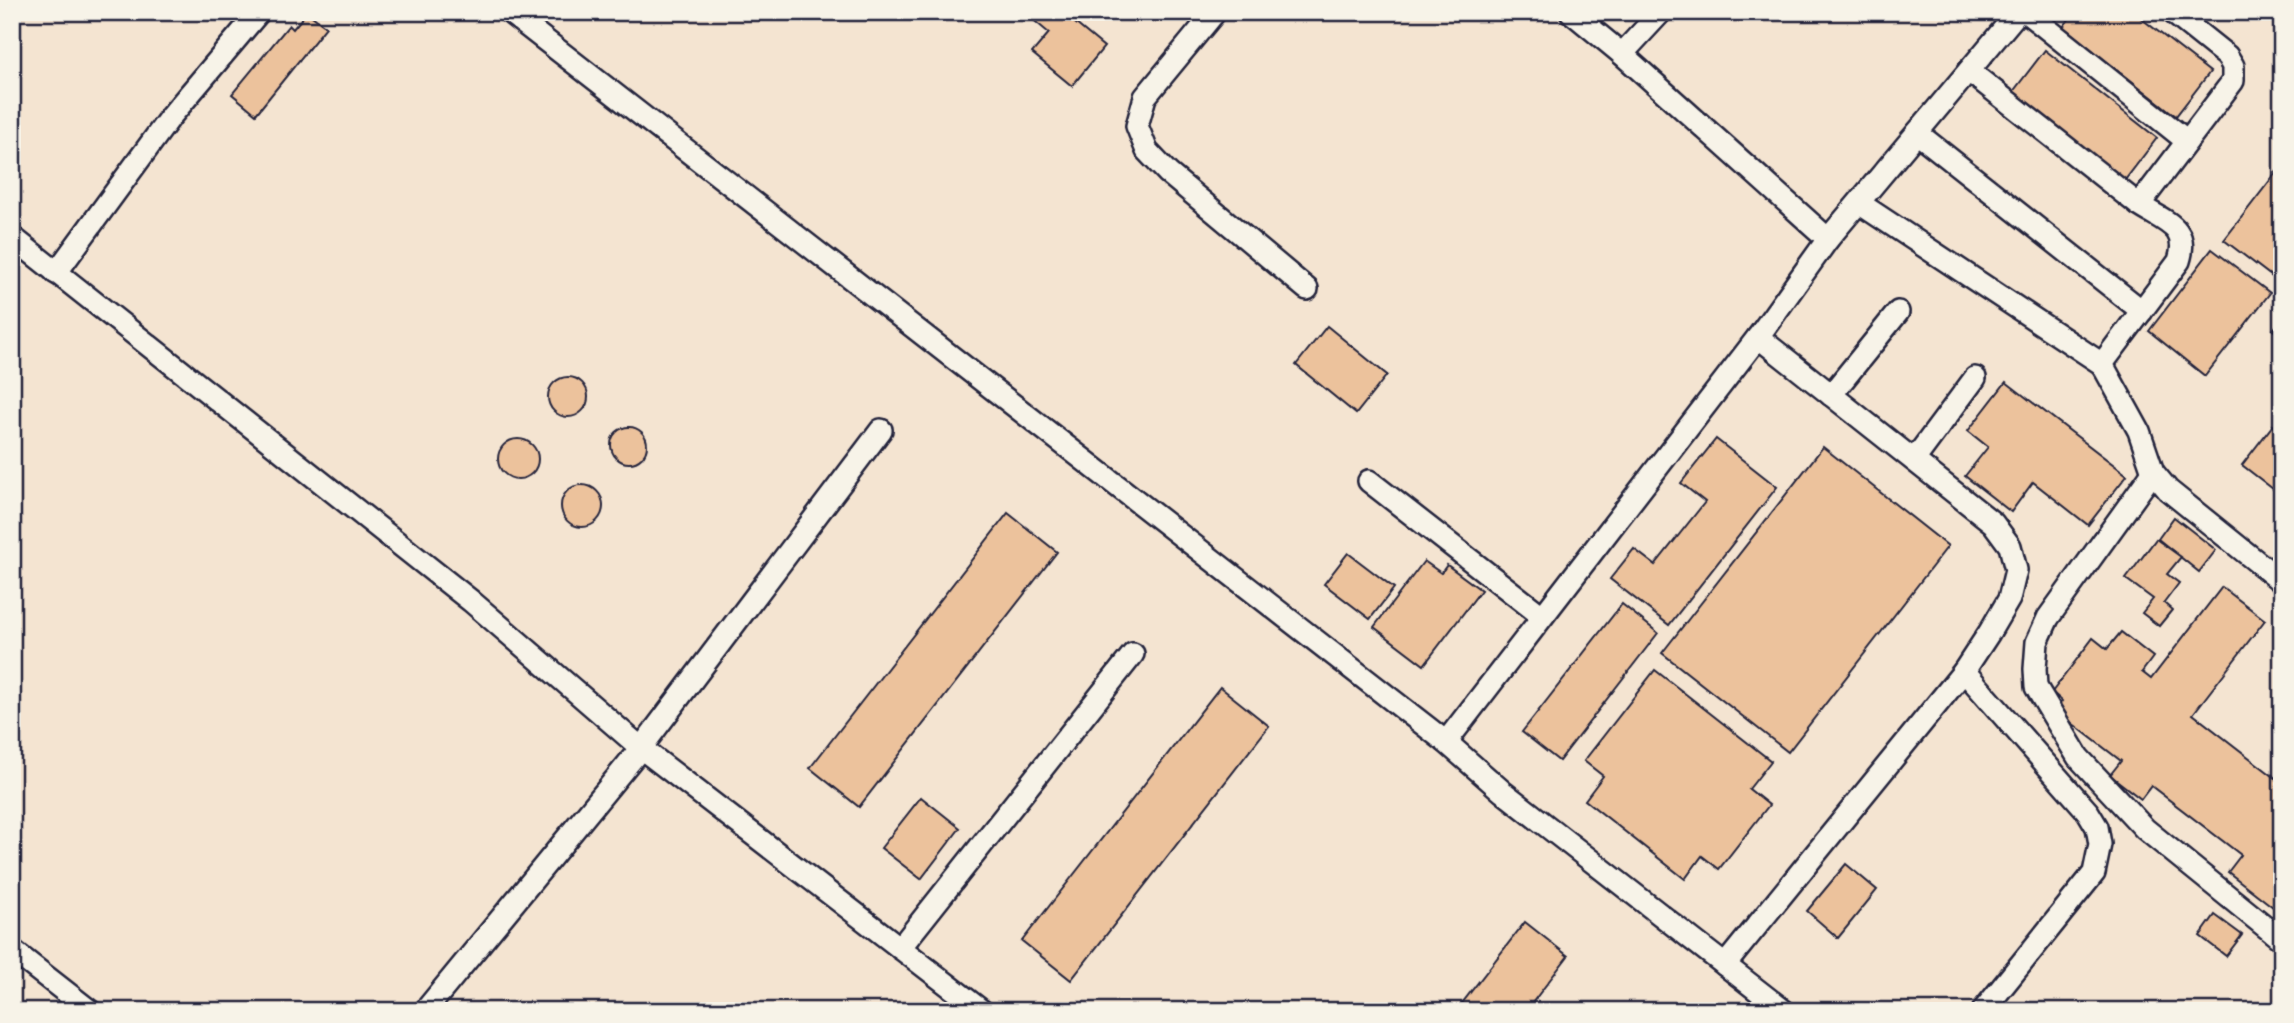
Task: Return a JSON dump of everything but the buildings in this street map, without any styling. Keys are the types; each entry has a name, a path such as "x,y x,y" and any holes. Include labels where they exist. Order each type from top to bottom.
{"lane":[{"path":"57,273 171,116 259,12"},
{"path":"509,12 1446,742 1503,792 1784,1011"},
{"path":"1215,12 1145,97 1137,126 1147,152 1168,173 1307,289"},
{"path":"1571,12 1622,54 1828,239"},
{"path":"1622,54 1661,12"},
{"path":"1446,742 1758,337 1828,239 2018,12"},
{"path":"2026,12 2187,141"},
{"path":"2139,205 2233,81 2234,72 2227,56 2172,12"},
{"path":"1969,71 2181,236 2183,248 2179,261 2102,364"},
{"path":"1917,133 2142,311"},
{"path":"1859,203 2102,364 2139,431 2154,472 2168,490 2282,582"},
{"path":"12,237 471,601 640,748 982,1011"},
{"path":"1831,395 1898,312"},
{"path":"1726,965 1964,671 2009,599 2016,570 2010,545 1993,523 1758,337"},
{"path":"1914,460 1975,378"},
{"path":"425,1011 640,748 881,430"},
{"path":"2154,472 2048,618 2037,642 2036,687 2078,757 2145,829 2282,940"},
{"path":"1369,481 1542,616"},
{"path":"900,948 1133,654"},
{"path":"1964,671 2088,812 2097,827 2100,844 2094,873 1983,1011"},
{"path":"12,950 90,1011"}],"shaded area":[{"path":"12,12 2282,12 2282,1011 12,1011"}]}
